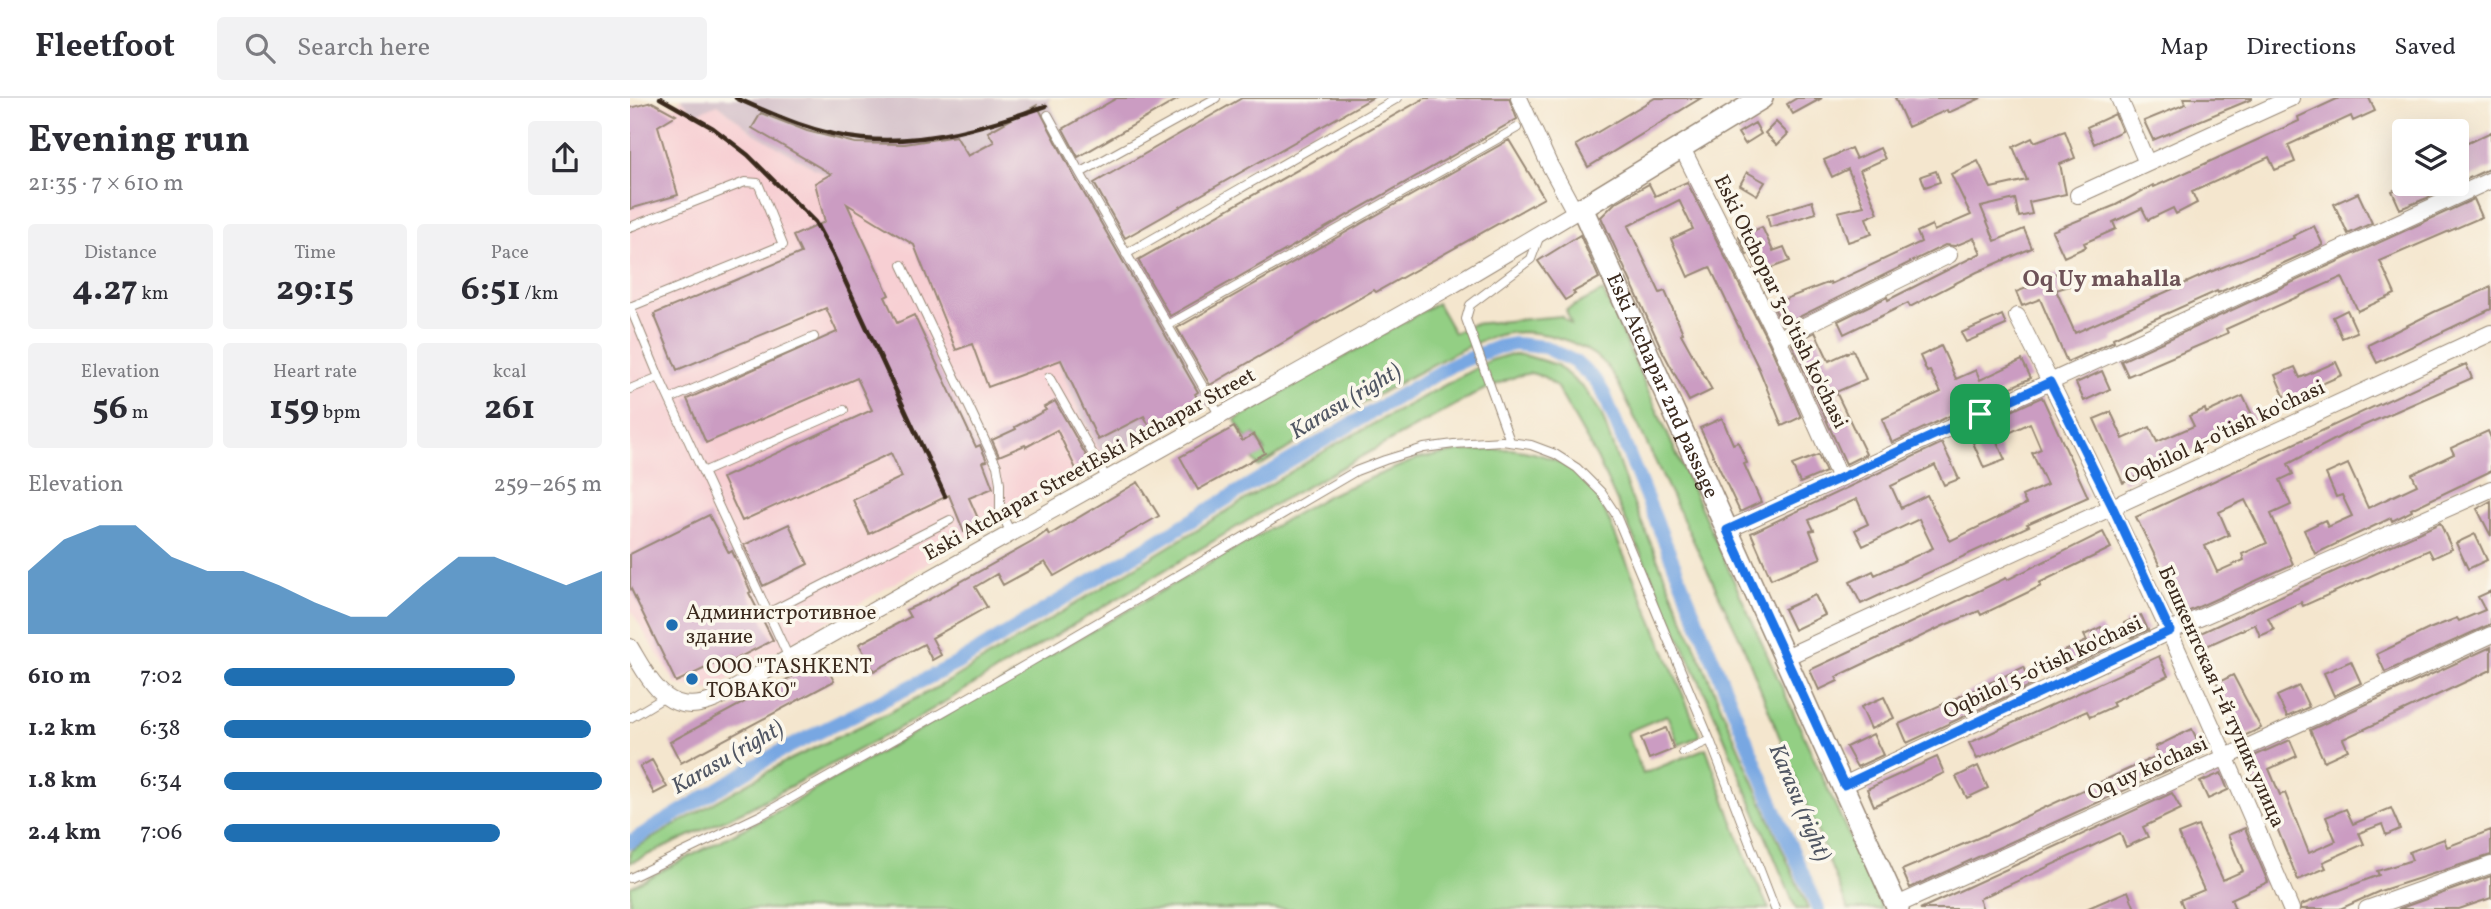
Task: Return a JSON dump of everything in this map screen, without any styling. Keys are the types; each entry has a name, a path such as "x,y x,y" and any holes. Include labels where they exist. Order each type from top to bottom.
{"street":[{"name":"Eski Atchapar 2nd passage","path":"1520,98 1549,164 1579,210 1786,657 1898,907"},
{"path":"1579,210 1762,98"},
{"path":"2119,98 2147,163"},
{"path":"2078,195 2282,100"},
{"name":"Eski Otchopar 3-o'tish ko'chasi","path":"1681,146 1778,339 1840,478"},
{"path":"1727,530 2491,180"},
{"name":"Eski Atchapar StreetEski Atchapar Street","path":"665,697 684,704 710,702 1453,285 1579,210"},
{"path":"1778,339 1949,255"},
{"name":"Бешкентская 1-й тупик улица","path":"2017,316 2113,508 2170,631 2291,909"},
{"name":"Oqbilol 4-o'tish ko'chasi","path":"1786,657 2491,333"},
{"name":"Oqbilol 5-o'tish ko'chasi","path":"1844,785 2170,631 2491,489"},
{"name":"Oq uy ko'chasi","path":"1898,907 2491,635"},
{"path":"630,647 654,686 665,697"},
{"path":"2367,909 2491,864"}],"lane":[{"path":"1080,173 1216,98"},
{"path":"1126,254 1398,98"},
{"path":"1048,115 1220,416"},
{"path":"1168,326 1517,128"},
{"path":"630,227 745,182 758,183 783,245 630,307 659,377 789,658"},
{"path":"1510,441 1466,319 1470,305 1531,259 1541,232"},
{"path":"902,265 997,466 1000,511 1011,533"},
{"path":"670,399 814,337"},
{"path":"630,389 659,377"},
{"path":"1049,377 1107,480"},
{"path":"703,472 844,410"},
{"path":"630,878 763,814 1015,671 1356,471 1424,448 1510,441 1531,445 1563,457 1583,473 1606,498 1619,520 1710,740 1775,909"},
{"path":"768,613 950,520"},
{"path":"630,718 665,697"},
{"path":"1683,752 1710,740"}],"shaded area":[{"path":"681,98 1051,98 1048,101 1214,403 1105,461 1080,412 1013,259 924,232 752,132 718,104 694,114"},
{"path":"680,99 698,112 718,104 752,132 1013,259 1080,412 1105,461 710,690 676,684 630,609 630,108 652,102 677,107"}],"green space":[{"path":"1603,291 1882,909 1848,909 1742,643 1619,385 1606,365 1594,355 1570,342 1543,334 1503,334 1483,340 1382,392 1258,467 1253,459 1265,452 1255,434 1246,439 1235,420 1437,303 1454,333 1473,324 1561,316 1571,324 1566,310"},
{"path":"1508,355 1524,355 1557,365 1585,390 1601,413 1630,495 1808,909 1796,909 1710,704 1597,458 1556,386 1544,377 1531,373 1481,391 1282,500 916,719 746,810 630,863 630,851 785,762 951,680 1336,444 1491,360"},
{"path":"1510,449 1542,455 1561,463 1578,474 1597,497 1642,596 1700,736 1679,745 1667,715 1627,732 1643,774 1706,748 1750,869 1769,909 630,909 630,887 776,812 1329,495 1417,459 1461,451"}],"building":[{"path":"1117,98 1180,98 1078,157 1063,129"},
{"path":"1242,98 1372,98 1125,238 1094,183"},
{"path":"1425,98 1509,98 1517,119 1170,316 1138,260"},
{"path":"1655,98 1701,98 1588,167 1576,145"},
{"path":"1797,98 1822,98 1793,114 1787,104"},
{"path":"1895,98 1981,98 1908,127"},
{"path":"2184,98 2252,99 2153,140 2144,121 2186,104"},
{"path":"2339,98 2369,98 2375,111 2353,121 2351,116 2288,145 2295,162 2275,170 2269,157 2192,192 2197,203 2176,214 2173,208 2148,220 2142,208 2113,222 2116,229 2084,243 2086,247 2064,257 2052,231 2116,205 2153,185 2154,187 2299,121 2298,117"},
{"path":"652,102 676,115 658,126 678,195 630,209 630,108"},
{"path":"1037,105 1074,176 1198,392 1195,394 1199,401 1150,427 1144,416 1098,440 1061,360 988,387 972,344 956,350 914,245 847,204 889,295 885,297 897,323 914,315 976,447 980,445 987,461 983,462 993,488 969,498 981,525 964,532 949,495 869,534 853,500 902,477 891,453 742,521 722,478 872,410 857,378 706,443 687,399 837,332 826,308 677,370 654,314 801,253 793,236 825,222 815,183 831,174 752,128 761,113 807,131 855,143 905,144 956,136 968,156 994,142 988,132"},
{"path":"2115,114 2122,131 2094,144 2087,127"},
{"path":"1776,122 1788,134 1777,145 1765,133"},
{"path":"1755,123 1761,134 1745,144 1738,133"},
{"path":"2065,131 2075,158 2060,164 2066,194 2029,202 2032,214 2019,217 2015,199 1981,207 1995,241 2024,229 2032,248 1977,272 1910,307 1908,303 1844,334 1838,321 1887,297 1888,300 1981,253 1974,238 1955,246 1945,245 1783,325 1772,304 1830,282 1831,284 1921,242 1917,232 1932,225 1934,231 1971,215 1951,174 1978,161 1991,188 2027,180 2013,147 2032,138 2034,142"},
{"path":"2491,132 2491,168 2469,178 2469,142"},
{"path":"1509,140 1544,198 1376,292 1374,290 1210,385 1177,328"},
{"path":"1851,148 1856,159 1880,148 1885,159 1860,170 1878,213 1866,218 1872,234 1848,242 1838,212 1864,206 1848,169 1832,177 1824,160"},
{"path":"1936,171 1940,182 1925,187 1921,176"},
{"path":"1747,172 1765,182 1757,195 1740,185"},
{"path":"1687,182 1769,343 1801,417 1782,426 1759,369 1710,267 1688,277 1671,239 1693,229 1679,200 1628,226 1660,293 1665,291 1683,333 1681,334 1712,390 1689,401 1663,352 1601,217 1615,203 1649,184 1655,196"},
{"path":"2358,193 2372,223 2348,234 2334,204"},
{"path":"2394,196 2431,196 2427,198 2400,209"},
{"path":"2474,199 2482,217 2380,261 2395,294 2358,311 2342,277 2226,329 2228,333 2128,376 2121,361"},
{"path":"1812,201 1816,213 1770,227 1767,215"},
{"path":"2314,226 2323,245 2139,326 2113,338 2114,341 2067,362 2040,299 2022,306 2016,292 2032,286 2031,282 2066,270 2072,285 2056,290 2075,333 2208,273 2294,238 2293,236"},
{"path":"1762,227 1773,251 1784,247 1790,261 1758,273 1750,253 1747,255 1739,237"},
{"path":"1580,235 1599,278 1573,292 1575,294 1565,300 1538,261"},
{"path":"2491,287 2491,309 2377,363 2368,345"},
{"path":"2347,310 2357,332 2342,338 2333,317"},
{"path":"2002,315 2006,325 1966,342 1961,333"},
{"path":"1815,332 1829,361 1853,350 1866,379 1836,392 1866,454 1846,464 1792,344"},
{"path":"1941,346 1956,379 1976,370 1980,380 2022,360 2031,378 1892,443 1882,419 1941,392 1920,356"},
{"path":"2336,362 2342,375 2306,391 2308,396 2288,405 2275,375 2295,367 2300,378"},
{"path":"2466,364 2472,378 2349,432 2288,464 2293,474 2280,480 2291,505 2271,514 2293,564 2183,614 2136,517","holes":["2245,500 2267,543 2242,554 2244,560 2217,572 2205,546 2229,535 2219,512"]},
{"path":"2102,371 2110,389 2084,401 2076,383"},
{"path":"2243,396 2255,421 2123,483 2094,419 2111,412 2123,439 2150,427 2157,442 2194,426 2189,416 2205,409 2206,413"},
{"path":"2042,397 2088,497 1861,604 1850,582 1873,571 1875,575 1933,548 1919,519 1863,546 1855,530 1868,524 1857,499 1809,520 1814,530 1810,531 1821,558 1771,579 1751,533 1942,443 1959,479 1944,485 1935,465 1891,486 1901,508 1927,495 1950,541 2026,504 2022,496 2047,485 2032,453 2041,449 2030,423 1996,439 2005,460 1984,468 1968,431"},
{"path":"1055,401 1091,464 1077,471 1057,430 1026,447 1025,445 999,456 992,440 1016,429 1015,427 1046,410 1044,407"},
{"path":"1722,418 1733,444 1738,442 1747,463 1744,464 1761,502 1740,512 1700,428"},
{"path":"1234,427 1242,441 1254,434 1265,453 1198,490 1180,457"},
{"path":"2488,431 2491,438 2491,471 2411,509 2412,511 2392,521 2391,518 2315,554 2304,530 2325,520 2328,527 2352,516 2342,495 2336,497 2326,474 2348,464 2368,508 2417,485 2412,474 2454,454 2451,448"},
{"path":"1818,455 1826,472 1800,483 1792,465"},
{"path":"1138,482 1159,516 1054,576 1045,562 1003,585 997,574 975,587 987,607 932,638 941,655 932,660 924,644 874,671 859,644 910,617 906,610 1032,542 1047,531 1049,535"},
{"path":"2491,501 2491,536 2477,509"},
{"path":"709,515 729,553 732,551 751,592 749,593 773,640 732,661 729,657 676,682 630,587 630,554"},
{"path":"2440,523 2452,549 2433,558 2429,550 2303,606 2301,602 2268,618 2274,630 2260,636 2255,624 2200,649 2194,636"},
{"path":"789,524 808,564 763,586 744,545"},
{"path":"2103,532 2111,548 1981,615 1979,611 1945,625 1836,677 1838,681 1819,690 1810,670 2006,578 2007,580"},
{"path":"2475,534 2487,560 2468,569 2456,543"},
{"path":"2491,591 2491,624 2385,672 2377,654 2429,629 2485,610 2478,597"},
{"path":"1815,595 1825,615 1794,630 1784,609"},
{"path":"2141,615 2148,630 2131,638 2124,623"},
{"path":"2101,627 2111,647 2065,669 2058,654 2087,641 2084,635"},
{"path":"2491,647 2491,670 2343,739 2348,750 2324,761 2310,730"},
{"path":"2159,656 2168,676 2112,702 2114,706 2090,717 2087,711 1977,759 1969,743"},
{"path":"823,660 834,681 681,763 670,742"},
{"path":"2351,661 2361,683 2334,696 2324,673"},
{"path":"2024,667 2032,685 1907,743 1899,724"},
{"path":"2233,675 2261,728 2242,737 2217,683"},
{"path":"2299,686 2309,707 2287,717 2277,696"},
{"path":"1884,697 1894,718 1871,729 1861,707"},
{"path":"1666,728 1674,749 1649,759 1641,738"},
{"path":"2192,729 2204,754 1910,888 1902,870 2159,755 2155,747"},
{"path":"1873,734 1883,755 1857,767 1846,747"},
{"path":"2290,740 2297,756 2269,769 2280,795 2285,793 2309,853 2336,841 2326,817 2346,809 2353,824 2391,808 2400,829 2386,835 2382,824 2359,833 2364,844 2323,862 2326,868 2298,880 2245,760"},
{"path":"1937,757 1944,773 1874,806 1867,789"},
{"path":"652,760 667,787 654,794 640,767"},
{"path":"1978,766 1988,788 1967,798 1956,777"},
{"path":"2221,773 2228,790 2208,799 2200,782"},
{"path":"2172,793 2181,809 2143,827 2148,837 2126,847 2120,833 1979,899 1983,909 1920,909"},
{"path":"2198,826 2223,880 2243,871 2228,835 2245,828 2268,882 2231,899 2235,909 2184,909 2180,900 2204,890 2178,834"},
{"path":"2491,830 2491,855 2380,891 2340,909 2301,909 2301,905 2379,875 2377,871 2412,860 2409,852 2444,839 2447,847"},
{"path":"2491,876 2491,898 2459,909 2398,909"},
{"path":"2128,891 2135,909 2086,909"}],"waterway":[{"name":"Karasu (right)","path":"630,842 779,752 956,664 1287,462 1452,365 1498,347 1515,344 1545,347 1575,362 1597,382 1604,394 1818,909"}],"railway":[{"path":"660,98 713,128 748,155 815,222 833,255 945,496"},
{"path":"736,98 814,129 846,137 886,140 956,132 1046,106"}],"place":[{"name":"Администротивное здание","path":"672,625"},
{"name":"OOO \"TASHKENT TOBAKO\"","path":"692,679"}],"district":[{"name":"Oq Uy mahalla","path":"2102,280"}],"route":[{"path":"2050,382 2170,631 1844,785 1727,530 1980,414 2050,382"}]}
